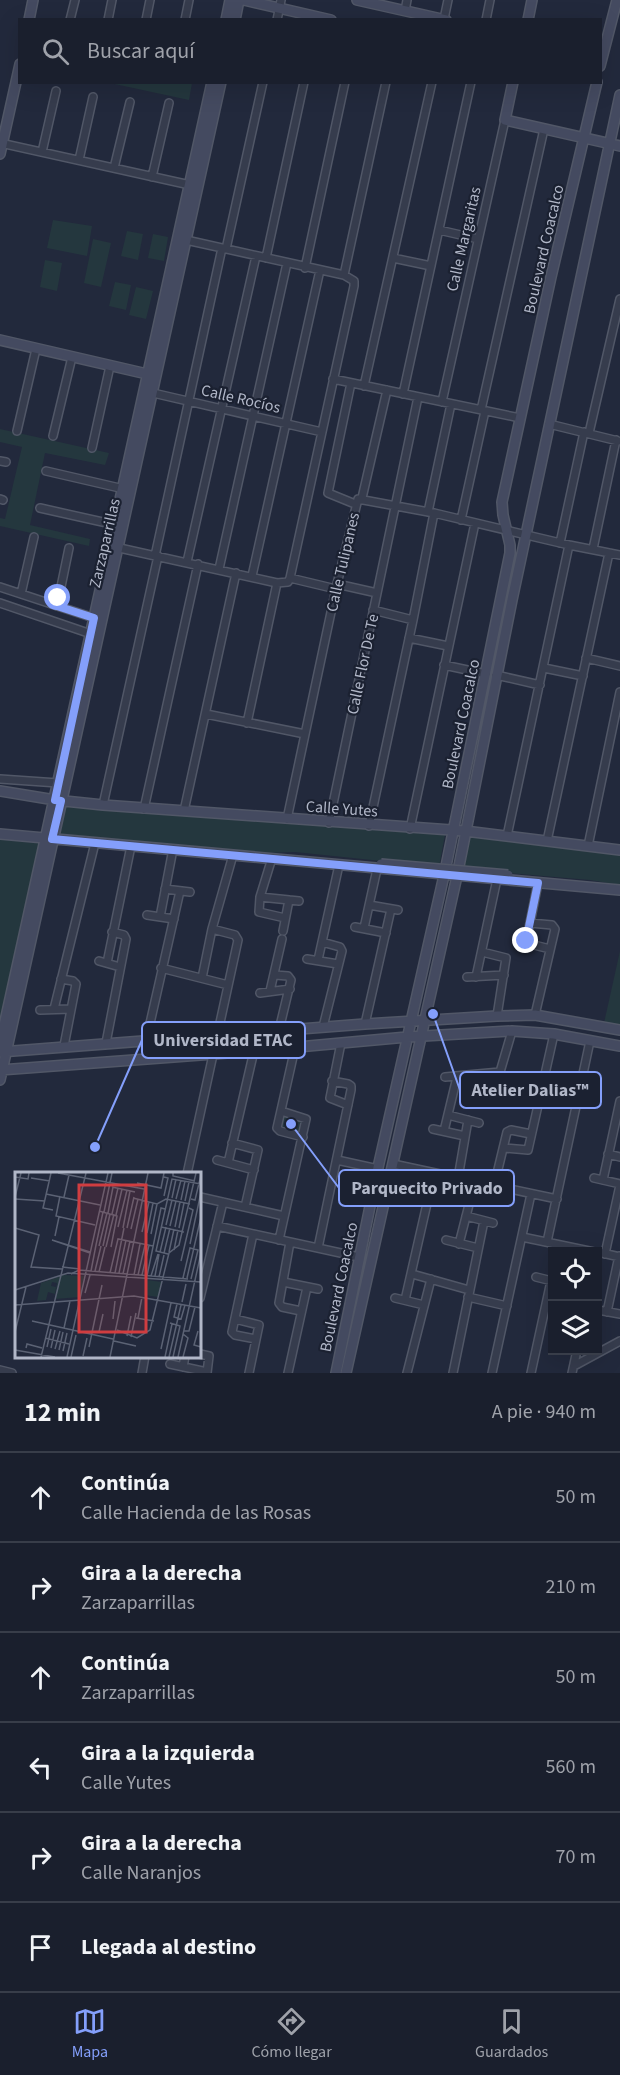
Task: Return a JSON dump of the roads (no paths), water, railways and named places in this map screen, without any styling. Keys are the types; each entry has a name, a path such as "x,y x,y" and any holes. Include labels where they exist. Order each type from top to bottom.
{"main road":[{"path":"29,18 33,0"},
{"path":"226,18 230,0"},
{"path":"236,18 242,0 280,4 318,18"},
{"path":"528,18 532,0"},
{"path":"602,58 616,0"},
{"path":"363,1 440,18"},
{"path":"0,154 18,72"},
{"name":"Zarzaparrillas","path":"115,547 116,525 147,374 212,84"},
{"name":"Zarzaparrillas","path":"58,801 58,783 153,393 221,84"},
{"name":"Calle Margaritas","path":"505,120 513,84"},
{"name":"Boulevard Coacalco","path":"336,1373 378,1169 444,875 510,553 502,501 597,84"},
{"name":"Boulevard Coacalco","path":"346,1373 457,876 496,675 620,95"},
{"path":"505,120 620,146"},
{"path":"0,340 147,374"},
{"name":"Zarzaparrillas","path":"0,1080 2,1049 94,635"},
{"name":"Calle Yutes","path":"0,791 58,801 369,826 465,831 620,850"},
{"path":"0,834 339,865 508,875 584,882 617,889"},
{"path":"274,858 317,858 444,875 617,889"},
{"path":"2,1049 146,1041 411,1021 536,1015 620,1030"},
{"path":"1,1070 512,1031 554,1034 620,1046"},
{"path":"351,1354 356,1373"}],"street":[{"path":"70,18 75,0"},
{"path":"108,18 112,0"},
{"path":"146,18 150,0"},
{"path":"185,18 189,0"},
{"path":"405,11 407,0"},
{"path":"445,18 448,0"},
{"path":"486,18 490,0"},
{"path":"602,36 610,25"},
{"path":"103,805 189,402 263,84"},
{"path":"266,258 304,84"},
{"path":"305,268 345,84"},
{"path":"344,275 386,84"},
{"path":"364,386 432,84"},
{"path":"403,394 471,84"},
{"path":"42,152 56,91"},
{"path":"79,160 93,97"},
{"path":"114,168 130,102"},
{"path":"152,177 169,103"},
{"name":"Calle Margaritas","path":"442,402 505,120"},
{"path":"461,520 544,129"},
{"path":"1,143 190,185"},
{"path":"439,230 478,239"},
{"path":"115,547 277,583 288,582 290,578 354,281 344,275 186,240"},
{"path":"187,562 256,256"},
{"path":"393,258 431,266"},
{"path":"219,569 287,263"},
{"path":"252,576 320,270"},
{"path":"560,543 620,299"},
{"path":"17,431 36,349"},
{"path":"52,436 72,357"},
{"path":"92,448 110,366"},
{"path":"333,379 520,418"},
{"path":"351,383 328,493 355,504"},
{"path":"362,498 387,390"},
{"name":"Calle Rocíos","path":"153,393 322,432"},
{"name":"Calle Flor De Te","path":"329,823 418,397"},
{"path":"369,826 413,620 451,404"},
{"path":"549,424 618,441 593,549"},
{"path":"46,471 124,489"},
{"name":"Calle Tulipanes","path":"287,819 336,586 358,499 362,498 620,555"},
{"path":"40,508 116,525"},
{"path":"410,829 475,523"},
{"path":"21,594 34,537"},
{"path":"507,836 569,545"},
{"path":"57,606 69,548"},
{"path":"547,841 609,553"},
{"path":"144,809 198,564"},
{"path":"184,812 236,573"},
{"path":"290,578 377,593"},
{"path":"247,723 277,583"},
{"path":"0,587 98,619"},
{"path":"0,603 94,635"},
{"path":"373,610 413,620"},
{"path":"409,638 448,646"},
{"path":"586,658 620,666"},
{"path":"444,665 486,674"},
{"path":"544,668 583,676"},
{"path":"496,675 540,685"},
{"path":"588,846 620,692"},
{"path":"206,714 305,734"},
{"path":"0,779 58,783"},
{"path":"54,1010 95,843"},
{"path":"120,967 103,962 131,846"},
{"path":"160,917 173,849"},
{"path":"202,978 212,929 233,855"},
{"path":"274,858 259,909 262,914 285,918"},
{"path":"318,960 339,865"},
{"path":"364,928 379,866"},
{"path":"476,977 497,879"},
{"path":"538,883 526,943 550,949"},
{"path":"165,889 190,892"},
{"path":"146,1041 180,891"},
{"path":"261,897 299,902"},
{"path":"270,991 289,900"},
{"path":"365,1024 386,933 394,910 369,905"},
{"path":"147,915 174,920"},
{"path":"530,923 555,927 536,1015"},
{"path":"355,927 386,933"},
{"path":"187,1172 238,936 212,929"},
{"path":"106,1043 126,937 112,932"},
{"path":"322,942 341,949 323,1027"},
{"path":"482,952 506,958 497,1017"},
{"path":"307,959 338,964"},
{"path":"161,968 228,985"},
{"path":"275,975 291,978 279,1030"},
{"path":"467,977 504,975"},
{"path":"61,980 76,982 64,1046"},
{"path":"260,993 290,989"},
{"path":"40,1010 71,1009"},
{"path":"445,1077 500,1072 512,1031"},
{"path":"504,1148 528,1150 554,1034"},
{"path":"547,1242 590,1041"},
{"path":"341,1043 330,1098 348,1105"},
{"path":"295,1047 278,1130 303,1137"},
{"path":"228,1163 254,1051"},
{"path":"444,1131 457,1077"},
{"path":"318,1248 351,1086 332,1081"},
{"path":"603,1180 620,1101"},
{"path":"279,1240 306,1119 281,1111"},
{"path":"448,1115 479,1122"},
{"path":"458,1178 468,1120"},
{"path":"433,1129 465,1136"},
{"path":"494,1186 509,1130 531,1134"},
{"path":"232,1143 258,1150 244,1207"},
{"path":"608,1154 620,1157"},
{"path":"217,1160 254,1170"},
{"path":"337,1160 378,1169"},
{"path":"393,1164 557,1199"},
{"path":"405,1300 434,1173"},
{"path":"594,1178 620,1184 601,1247"},
{"path":"459,1244 475,1182"},
{"path":"492,1373 531,1194"},
{"path":"201,1197 284,1216"},
{"path":"201,1294 223,1202"},
{"path":"466,1216 492,1223"},
{"path":"453,1373 484,1221"},
{"path":"217,1226 359,1257"},
{"path":"253,1234 233,1334 256,1339"},
{"path":"522,1237 567,1247"},
{"path":"446,1240 478,1248"},
{"path":"290,1242 280,1305 301,1311"},
{"path":"602,1253 619,1257 607,1312"},
{"path":"412,1274 507,1306"},
{"path":"536,1277 548,1280"},
{"path":"407,1373 431,1279"},
{"path":"283,1282 318,1289"},
{"path":"288,1373 307,1287"},
{"path":"611,1293 620,1294"},
{"path":"395,1298 424,1305"},
{"path":"531,1373 550,1301"},
{"path":"602,1311 620,1314"},
{"path":"235,1319 259,1325 249,1373"},
{"path":"573,1369 620,1341"},
{"path":"602,1347 606,1348"},
{"path":"170,1364 207,1373 209,1356 201,1354"},
{"path":"142,1373 146,1358"},
{"path":"183,1367 185,1358"},
{"path":"0,1370 12,1373"}],"place":[{"name":"Atelier Dalias™","path":"433,1014"},
{"name":"Parquecito Privado","path":"291,1124"},
{"name":"Universidad ETAC","path":"95,1147"}]}
